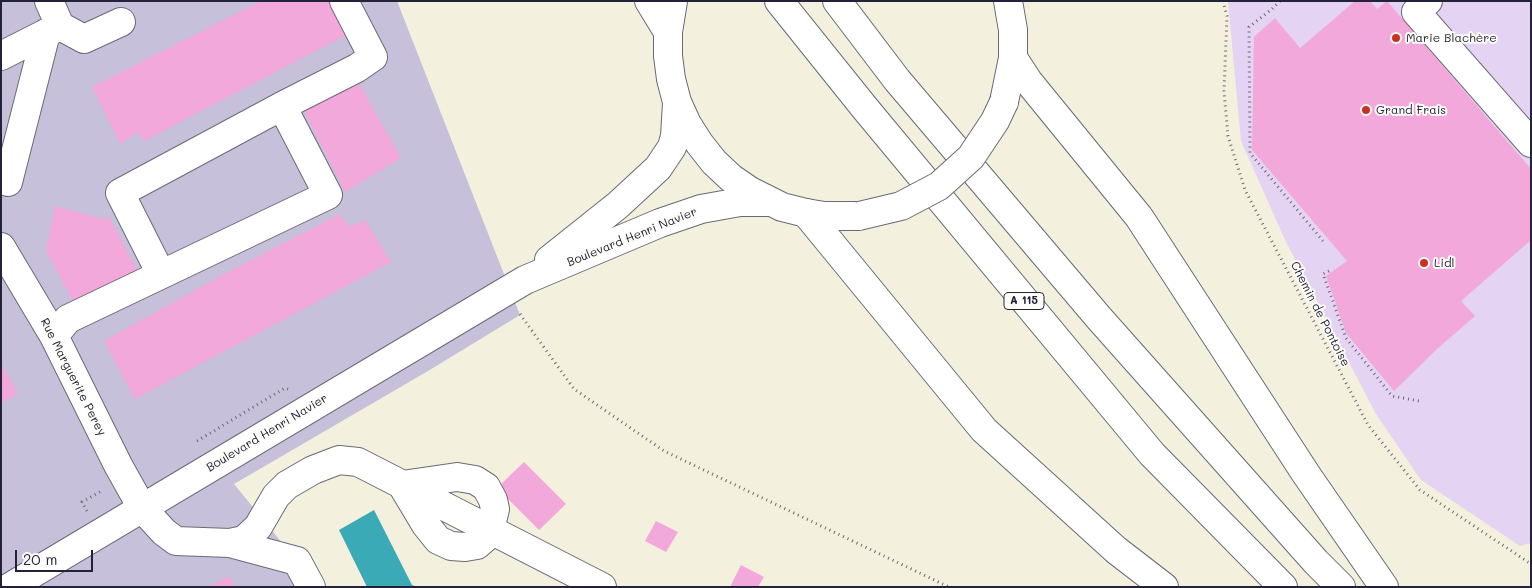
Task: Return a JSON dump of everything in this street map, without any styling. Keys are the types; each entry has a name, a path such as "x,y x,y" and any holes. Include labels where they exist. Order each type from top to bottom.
{"main road":[{"path":"8,182 53,29 49,1"},
{"path":"161,274 120,192 373,58 344,1"},
{"path":"648,1 668,32"},
{"path":"673,1 668,32 668,56 671,79 677,102 699,144 731,178 750,191 771,202 806,213 832,216 860,216 901,206 940,186 972,157 995,121 1004,102 1013,58 1013,30 1008,2"},
{"name":"A 115","path":"779,1 870,115 1152,454 1284,587"},
{"path":"837,1 898,80 1099,318 1316,562 1341,587"},
{"path":"1428,1 1416,12 1531,143"},
{"path":"1,56 53,29 84,39 121,22"},
{"path":"1013,58 1028,80 1139,217 1306,474 1384,587"},
{"name":"Boulevard Henri Navier","path":"10,587 514,286 618,205 658,168 672,147 675,136 677,102"},
{"path":"54,336 68,319 328,195 282,106"},
{"name":"Boulevard Henri Navier","path":"514,286 660,223 701,209 740,202 771,202"},
{"path":"806,213 984,430 1116,550 1164,587"},
{"name":"Rue Marguerite Perey","path":"1,248 54,336 118,465 142,508 164,532 176,541 230,543"},
{"path":"230,543 244,540 258,527 276,496 287,485 313,470 340,460 358,462 402,485 426,525 438,540 450,546 464,547 477,545 490,530 494,519 493,500 486,487 475,480 457,478 402,485"},
{"path":"490,530 602,587"},
{"path":"230,543 297,561 311,587"}],"path":[{"name":"Chemin de Pontoise","path":"1223,1 1227,16 1224,91 1228,136 1245,190 1368,425 1420,490 1531,564"},
{"path":"1280,1 1249,27 1250,154 1323,241"},
{"path":"1329,271 1323,274 1346,338 1392,396 1419,402"},
{"path":"514,286 574,389 664,451 948,587"},
{"path":"196,442 286,388 293,390"}],"shaded area":[{"path":"1,1 397,1 520,315 234,484 318,587 1,587"},
{"path":"1228,1 1531,1 1531,543 1520,546 1421,480 1376,414 1286,242 1241,141"}],"water":[{"path":"374,510 412,585 417,587 367,587 339,530"}],"building":[{"path":"261,1 336,1 350,33 144,141 138,132 120,144 92,87"},
{"path":"1355,1 1370,1 1377,9 1387,1 1531,169 1531,240 1461,301 1475,316 1437,349 1394,391 1346,333 1326,276 1347,261 1252,150 1254,37 1275,18 1300,48"},
{"path":"355,76 401,158 345,192 302,107"},
{"path":"55,206 104,219 109,217 140,276 75,305 46,251"},
{"path":"340,214 349,227 365,220 391,262 135,399 104,341 226,273"},
{"path":"1,363 18,394 1,403"},
{"path":"524,462 566,504 539,530 497,488"},
{"path":"656,521 678,532 666,552 645,541"},
{"path":"741,565 764,577 758,587 730,587"},
{"path":"229,576 235,587 209,587"}],"place":[{"name":"Marie Blachère","path":"1396,38"},
{"name":"Grand Frais","path":"1366,110"},
{"name":"Lidl","path":"1424,263"}]}
